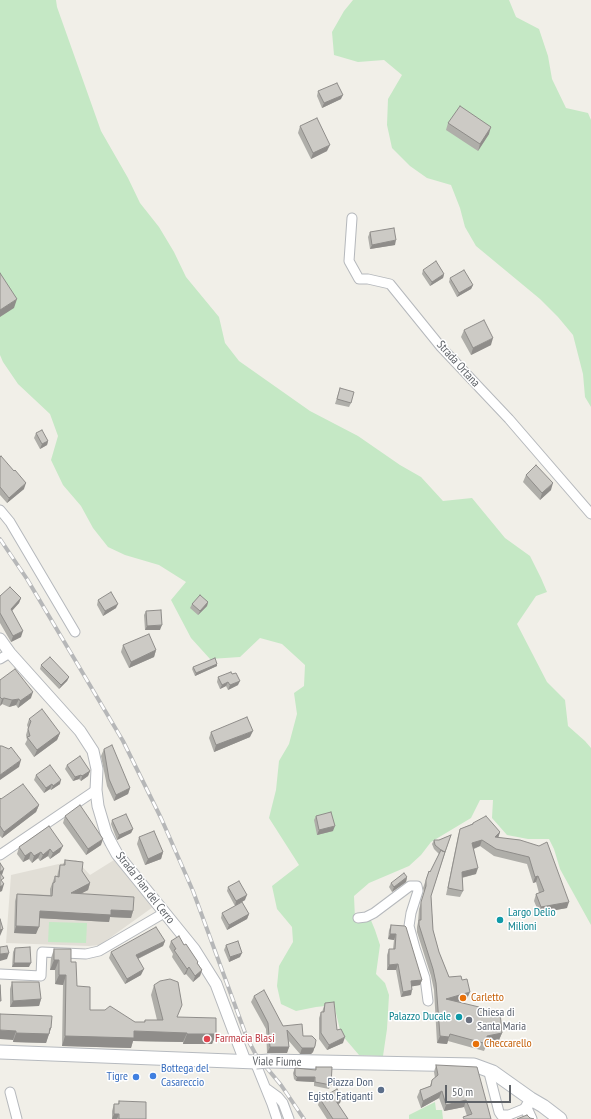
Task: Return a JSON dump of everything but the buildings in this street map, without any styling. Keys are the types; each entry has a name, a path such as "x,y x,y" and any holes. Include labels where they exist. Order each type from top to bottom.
{"main road":[{"name":"Viale Fiume","path":"0,1052 256,1061 474,1065 488,1069 529,1103 543,1106 560,1119"}],"street":[{"name":"Strada Ortana","path":"352,218 349,261 359,280 368,279 390,284 441,347 509,420 591,514"},
{"path":"0,510 10,522 75,632"},
{"name":"Strada Pian del Cerro","path":"0,639 10,653 80,731 93,752 97,769 96,790 98,806 106,833 111,843 117,854 194,949 216,984 256,1061"},
{"path":"0,660 10,653"},
{"path":"0,855 96,790"},
{"path":"358,918 366,917 374,913 410,886 417,886 418,891 411,913 409,926 424,978 428,1001"},
{"path":"0,974 41,976 42,952 86,954 99,951 164,913"},
{"path":"256,1061 267,1089 276,1119"},
{"path":"488,1069 499,1112 505,1117 529,1103 532,1119"},
{"path":"267,1089 278,1097 283,1103 289,1119"},
{"path":"10,1092 17,1119"}],"shaded area":[{"path":"76,860 90,875 114,860 153,907 100,945 89,946 6,943 11,875"}],"green space":[{"path":"0,0 56,0 57,7 101,131 128,178 140,203 159,227 174,252 186,277 219,317 225,343 239,361 310,411 358,436 400,465 421,477 443,501 472,498 505,538 530,556 547,592 536,596 517,624 547,682 565,700 568,726 591,748 591,925 560,869 554,849 549,839 528,839 507,835 492,818 493,800 480,800 471,818 431,842 421,855 409,866 369,883 354,896 355,919 370,918 380,945 376,974 385,983 389,995 387,1029 383,1056 359,1055 341,1034 334,1005 296,1011 281,1004 277,986 279,966 293,942 292,927 277,909 272,886 299,865 269,818 276,790 279,761 289,744 297,714 294,693 304,686 305,665 282,644 260,638 240,657 210,659 191,638 171,600 186,582 159,565 125,555 108,547 93,528 81,506 63,485 51,460 58,436 50,414 18,384 0,355"},
{"path":"353,0 509,0 516,17 539,29 548,56 552,79 566,108 588,113 591,120 591,407 585,397 583,374 573,335 540,299 476,246 465,227 460,208 451,185 427,178 410,166 392,148 387,125 388,99 402,75 384,60 358,62 334,55 332,32 344,11"},
{"path":"49,922 87,923 86,943 48,942"},
{"path":"435,1102 436,1110 442,1110 443,1119 409,1119 409,1115"}],"railway":[{"path":"0,539 27,579 123,741 161,818 193,891 247,1038 256,1055 281,1085 304,1119"}],"place":[{"name":"Largo Delio Milioni","path":"500,920"},
{"name":"Carletto","path":"463,998"},
{"name":"Palazzo Ducale","path":"459,1017"},
{"name":"Chiesa di Santa Maria","path":"469,1020"},
{"name":"Farmacia Blasi","path":"207,1039"},
{"name":"Checcarello","path":"476,1044"},
{"name":"Bottega del Casareccio","path":"153,1076"},
{"name":"Tigre","path":"136,1077"},
{"name":"Piazza Don Egisto Fatiganti","path":"381,1090"}]}
